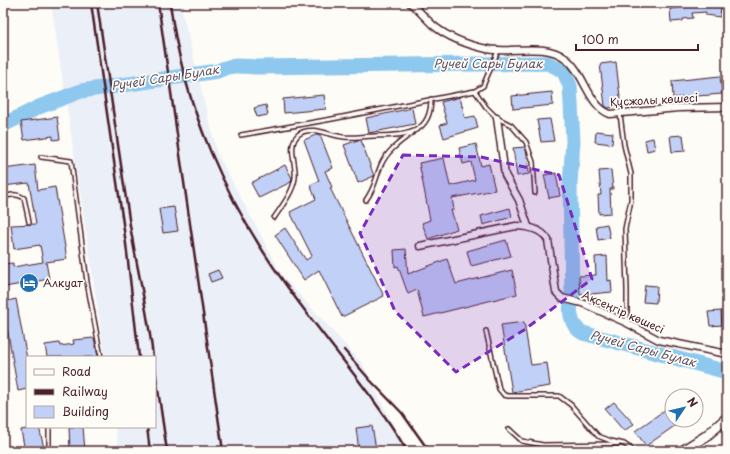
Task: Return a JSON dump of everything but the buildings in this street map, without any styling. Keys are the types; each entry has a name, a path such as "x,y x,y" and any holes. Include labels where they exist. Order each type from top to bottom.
{"main road":[{"path":"682,451 706,436 727,418"}],"street":[{"name":"Құсжолы көшесі","path":"413,4 434,26 456,40 498,51 546,50 565,58 577,71 594,101 604,112 610,114 679,108 727,107"},
{"path":"420,246 516,226 528,226 519,200 505,175 497,118"},
{"name":"Ақсеңгір көшесі","path":"528,226 544,235 548,240 556,292 562,298 582,303 627,323 659,340 727,354"}],"lane":[{"path":"241,135 475,91 483,86 498,51"},
{"path":"475,91 486,107 497,118 511,126 526,142 533,162 535,193"},
{"path":"366,200 373,191 380,166 390,151 413,132 423,126 427,120 431,107 431,99"},
{"path":"620,114 624,145 631,174 631,200 625,229 627,323"},
{"path":"274,218 293,187 295,177 293,144 295,138 300,133 307,130 344,137 388,136 413,132"},
{"path":"41,158 71,161 87,282 101,356"},
{"path":"3,197 13,194 24,198 29,222"},
{"path":"486,331 499,389 504,395 559,396 571,405 598,436 624,444 634,451"},
{"path":"49,428 49,451"},
{"path":"509,429 522,441 543,446 624,444"}],"highlighted area":[{"path":"403,155 481,157 559,175 592,279 524,330 456,372 395,311 360,233"}],"shaded area":[{"path":"51,3 180,3 217,153 283,277 363,364 391,421 409,451 119,451 115,428 156,428 156,356 105,356"}],"waterway":[{"name":"Ручей Сары Булак","path":"3,125 39,107 81,91 218,71 232,66 255,67 547,63 564,72 570,86 573,141 570,184 572,295 570,311 575,326 583,333 727,372"}],"railway":[{"path":"91,3 126,244 139,356"},
{"path":"97,3 129,219 153,356"},
{"path":"158,3 223,451"},
{"path":"170,3 176,41 185,78 210,151 226,186 264,253 301,306 379,408 407,451"},
{"path":"344,350 402,413 429,451"},
{"path":"156,376 167,451"},
{"path":"147,428 150,451"}],"place":[{"name":"Алкуат","path":"29,283"}]}
